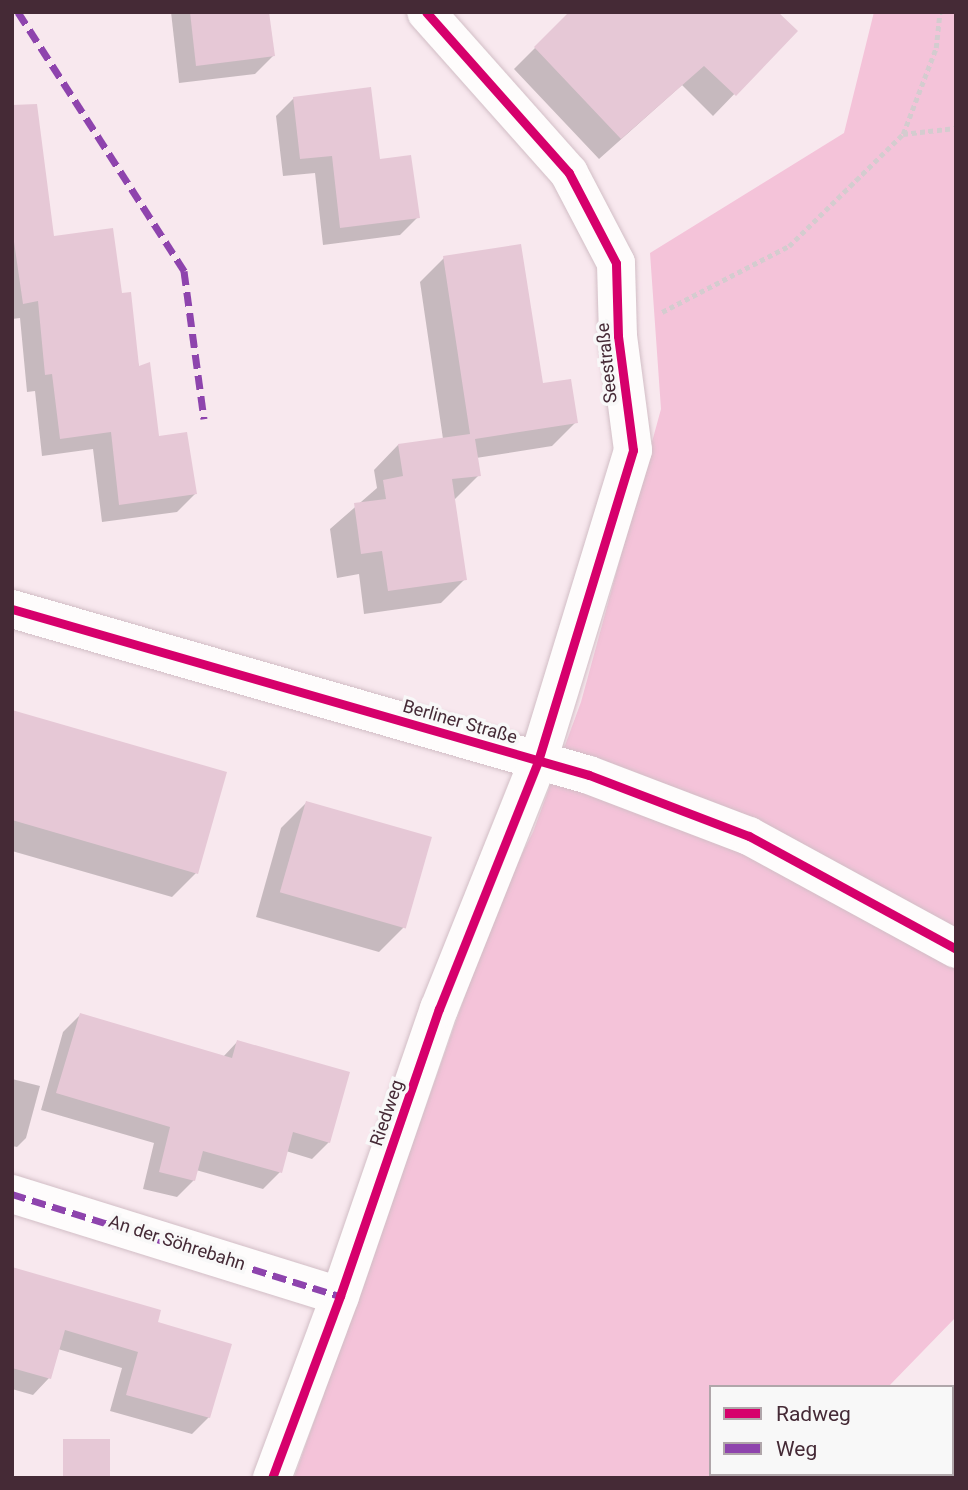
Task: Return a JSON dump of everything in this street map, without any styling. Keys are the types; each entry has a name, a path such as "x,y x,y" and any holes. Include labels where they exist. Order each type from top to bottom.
{"street":[{"name":"Seestraße","path":"426,12 569,173 616,263 618,336 633,450 538,761"},
{"name":"Berliner Straße","path":"12,610 589,775 749,836 956,949"},
{"name":"Riedweg","path":"272,1478 340,1296 439,1009 538,761"},
{"name":"An der Söhrebahn","path":"12,1194 340,1296"}],"path":[{"path":"618,336 789,246 903,134 936,48 940,12"},
{"path":"903,134 956,128"}],"shaded area":[{"path":"874,12 956,12 956,1317 890,1385 709,1385 709,1476 820,1476 819,1478 294,1478 499,900 533,832 581,702 661,409 650,253 844,133"}],"building":[{"path":"190,12 269,12 275,56 196,66"},
{"path":"569,12 778,12 798,31 736,96 704,66 621,139 534,47"},
{"path":"371,87 380,159 411,155 420,218 340,228 332,156 300,159 293,97"},
{"path":"37,104 54,236 113,228 122,293 131,292 139,366 150,362 159,436 187,432 197,494 119,505 111,432 60,439 52,374 45,375 38,301 23,304 12,228 12,105"},
{"path":"521,244 543,383 571,379 578,423 475,439 481,476 452,479 467,580 388,591 382,551 361,554 354,503 386,499 383,480 403,476 398,444 470,434 443,256"},
{"path":"12,710 227,772 198,874 12,820"},
{"path":"306,801 432,837 406,928 280,892"},
{"path":"80,1013 232,1058 237,1040 350,1072 330,1143 293,1132 282,1173 203,1151 195,1181 159,1172 170,1127 56,1093"},
{"path":"12,1267 161,1310 158,1322 232,1344 210,1418 126,1395 138,1352 65,1330 51,1379 12,1368"},
{"path":"63,1439 110,1439 110,1478 63,1478"}],"marked path":[{"path":"18,12 184,271 204,419"},
{"path":"12,1194 340,1296"}],"cycle path":[{"path":"272,1478 340,1296 439,1009 538,761 633,450 618,336 616,263 569,173 426,12"},
{"path":"12,609 589,775 749,836 956,949"}]}
